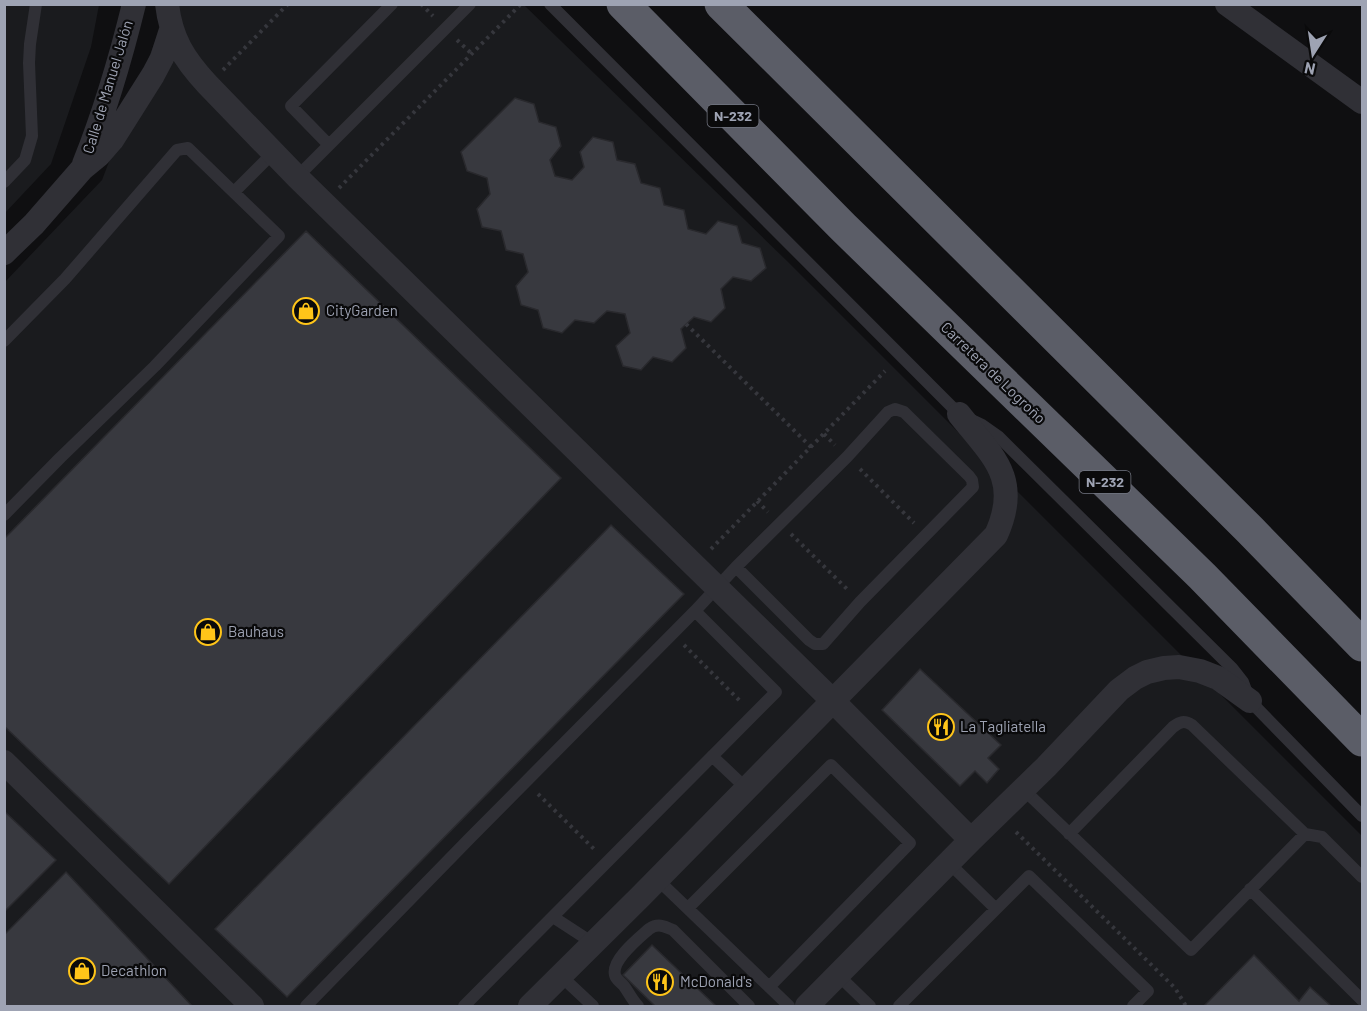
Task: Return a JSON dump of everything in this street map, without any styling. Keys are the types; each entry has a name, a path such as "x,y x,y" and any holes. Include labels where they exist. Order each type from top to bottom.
{"highway":[{"path":"605,4 843,227"},
{"name":"Carretera de Logroño","path":"624,4 843,227 1202,576 1362,740"},
{"path":"721,4 1362,645"},
{"path":"743,4 896,178"}],"street":[{"name":"Calle de Manuel Jalón","path":"82,169 98,125 134,4"},
{"name":"Calle de Manuel Jalón","path":"4,254 34,224 82,169 105,148 119,130 162,58 171,30 167,4"},
{"path":"1227,4 1362,102"},
{"path":"171,30 179,49 196,72 297,177 833,701 971,840"},
{"path":"530,1006 996,535 1003,520 1006,502 1006,486 1001,469 959,414"},
{"path":"807,1006 1046,767 1119,690 1135,678 1148,672 1179,667 1200,671 1218,678 1250,701"},
{"path":"4,762 252,1006"}],"lane":[{"path":"4,182 25,160 32,135 29,63 36,4"},
{"path":"329,145 291,106 392,4"},
{"path":"297,177 470,4"},
{"path":"550,4 959,414 992,432 1232,668 1243,682 1250,701 1362,816"},
{"path":"4,341 65,279 177,150 188,148 279,236 155,366 4,515"},
{"path":"234,192 274,152"},
{"path":"306,1006 736,567 847,457 888,412 896,409 904,411 972,480 973,487 860,602 823,644 815,644 809,640 736,567"},
{"path":"757,628 778,608"},
{"path":"464,1006 776,692 694,611"},
{"path":"1069,834 1173,728 1180,722 1187,721 1305,834 1322,837 1362,877"},
{"path":"712,756 747,789"},
{"path":"688,908 831,765 910,843 769,987"},
{"path":"1023,789 1191,950 1305,834"},
{"path":"949,862 996,909"},
{"path":"900,1006 1029,876 1148,991 1133,1006"},
{"path":"657,879 789,1006"},
{"path":"1250,890 1362,1000"},
{"path":"553,917 593,943"},
{"path":"638,1006 617,979 614,973 615,967 619,959 649,929 659,925 673,930 749,1006"},
{"path":"838,975 870,1006"},
{"path":"561,976 593,1006"}],"path":[{"path":"218,74 288,4"},
{"path":"336,191 520,5"},
{"path":"686,324 811,447"},
{"path":"705,555 885,371"},
{"path":"824,434 926,535"},
{"path":"758,501 860,602"},
{"path":"526,782 607,862"},
{"path":"1016,832 1175,988 1186,1006"}],"shaded area":[{"path":"5,5 99,5 91,47 51,164 5,213"},
{"path":"169,5 524,5 787,261 1362,836 1362,1006 5,1006 4,283 102,180"}],"building":[{"path":"515,98 534,104 539,122 556,127 561,146 550,160 555,176 572,180 584,167 580,152 593,137 613,142 617,160 635,164 641,183 660,188 664,205 684,210 688,229 706,234 718,221 737,226 742,243 760,248 766,268 751,281 733,277 721,289 725,308 711,322 694,317 681,329 686,348 672,362 653,357 641,370 623,366 616,346 630,333 625,314 607,311 594,323 575,320 562,333 543,328 538,310 521,305 516,286 528,272 523,254 506,250 501,231 482,227 477,209 490,194 487,178 467,171 461,152"},
{"name":"Bauhaus","path":"306,231 561,478 169,884 4,726 4,539"},
{"path":"611,525 684,594 287,997 215,929"},
{"name":"La Tagliatella","path":"920,669 1001,745 988,758 999,769 987,783 975,771 960,786 882,710"},
{"path":"4,811 56,860 4,912"},
{"name":"Decathlon","path":"66,872 192,1006 4,1006 4,935"},
{"name":"McDonald's","path":"652,945 716,1006 655,1006 623,975"},
{"path":"1254,955 1299,1001 1310,987 1331,1006 1204,1006"}],"place":[{"name":"CityGarden","path":"306,311"},
{"name":"Bauhaus","path":"208,632"},
{"name":"La Tagliatella","path":"941,727"},
{"name":"Decathlon","path":"82,971"},
{"name":"McDonald's","path":"660,982"}]}
